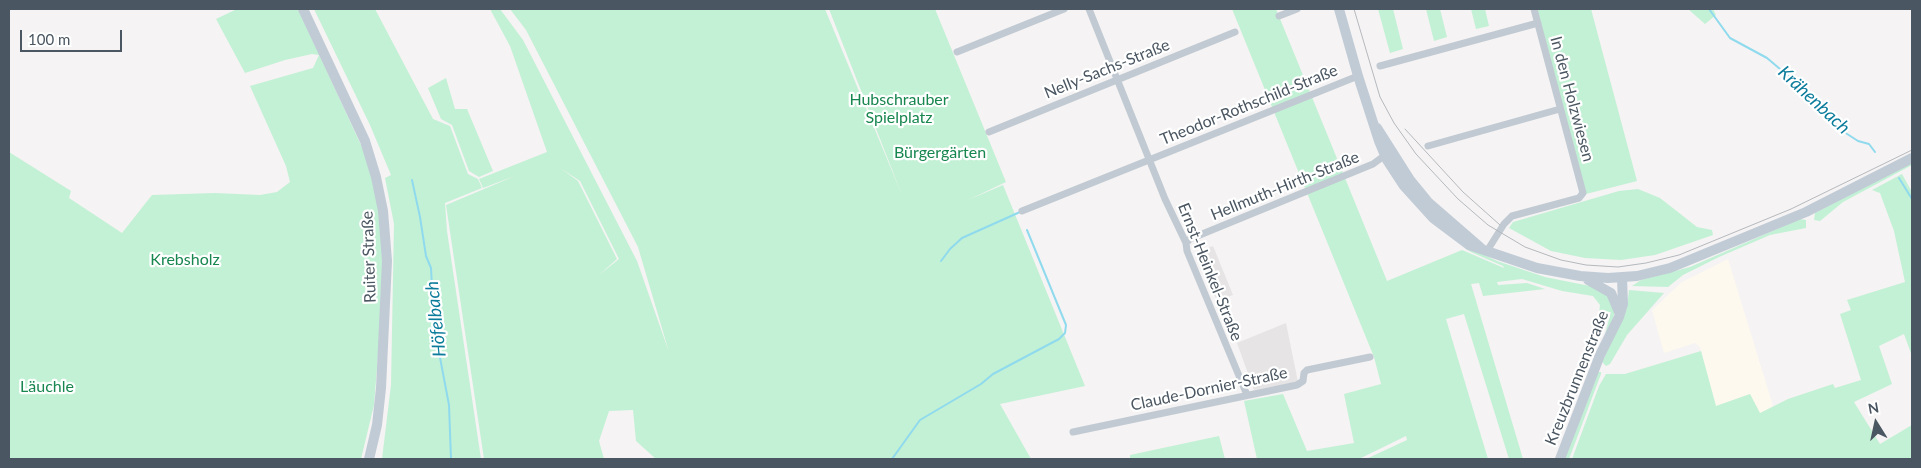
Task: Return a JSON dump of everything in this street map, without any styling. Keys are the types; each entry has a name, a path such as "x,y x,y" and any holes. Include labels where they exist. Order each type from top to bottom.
{"main road":[{"name":"Ruiter Straße","path":"303,9 365,141 384,211 386,261 382,388 377,425 369,459"},
{"path":"1339,9 1358,76 1376,127 1389,153 1428,202 1485,250 1527,265 1580,276 1622,278 1665,270 1715,252 1818,206 1912,158"},
{"path":"1580,276 1612,293 1620,314"},
{"name":"Kreuzbrunnenstraße","path":"1560,459 1598,360 1620,314 1623,297 1622,278"}],"street":[{"path":"956,52 1064,9"},
{"name":"Theodor-Rothschild-Straße","path":"1088,9 1150,159"},
{"path":"1279,16 1297,9"},
{"name":"In den Holzwiesen","path":"1485,250 1512,216 1581,196 1581,184 1534,9"},
{"path":"1380,66 1538,23"},
{"name":"Nelly-Sachs-Straße","path":"990,132 1234,32"},
{"name":"Theodor-Rothschild-Straße","path":"1022,211 1358,76"},
{"path":"1428,146 1560,109"},
{"name":"Hellmuth-Hirth-Straße","path":"1186,243 1190,239 1365,168 1389,153"},
{"name":"Ernst-Heinkel-Straße","path":"1150,159 1179,232 1186,243 1186,252 1248,395"},
{"name":"Claude-Dornier-Straße","path":"1074,432 1299,384 1303,381 1304,373 1309,370 1370,357"}],"shaded area":[{"path":"1213,246 1233,295 1217,301 1196,252"},
{"path":"1728,259 1773,406 1760,414 1750,394 1716,406 1700,347 1695,343 1664,353 1652,310 1682,282"},
{"path":"1286,323 1298,382 1254,390 1237,343"}],"green space":[{"path":"237,9 298,9 367,158 383,225 382,305 374,405 361,459 9,459 9,152 71,191 69,198 122,233 152,195 215,193 260,195 277,192 290,182 286,166 250,86 313,68 319,55 312,54 285,60 245,73 216,19"},
{"path":"314,9 375,9 433,119 450,126 468,174 478,179 482,188 445,203 447,231 481,459 382,459 391,385 394,224 385,178 391,175 370,125"},
{"path":"490,9 500,9 523,40 637,261 669,352 638,247 526,30 510,9 825,9 902,195 829,9 935,9 1006,182 968,200 1003,185 1085,386 1000,404 1031,459 656,459 636,441 633,410 609,411 599,441 604,459 484,459 446,205 515,176 483,188 479,179 547,152 510,46","holes":["560,168 580,181 619,259 599,275 617,259 578,181"]},
{"path":"1232,9 1276,9 1387,281 1462,250 1504,268 1471,252 1466,249 1466,246 1497,261 1545,277 1590,286 1607,293 1615,312 1605,334 1611,312 1607,312 1598,321 1600,305 1593,296 1562,291 1522,279 1497,282 1498,285 1527,283 1545,289 1483,296 1479,283 1471,284 1523,459 1509,459 1464,314 1446,319 1488,459 1366,459 1407,440 1406,436 1359,459 1257,459 1244,401 1283,394 1307,451 1354,443 1344,394 1381,384 1374,357"},
{"path":"1378,9 1393,9 1403,49 1390,53"},
{"path":"1426,9 1440,9 1447,37 1434,41"},
{"path":"1471,9 1485,9 1489,26 1476,29"},
{"path":"1537,9 1591,9 1637,181 1586,194"},
{"path":"1688,9 1713,9 1716,15 1705,24"},
{"path":"446,78 455,109 467,109 493,171 479,177 469,171 452,125 441,119 428,88"},
{"path":"1912,162 1912,165 1843,202 1820,221 1814,220 1815,213"},
{"path":"1902,174 1912,192 1912,356 1904,334 1879,346 1892,384 1854,402 1880,444 1912,425 1912,459 1572,459 1599,386 1606,374 1625,374 1701,351 1716,406 1750,394 1760,413 1788,399 1833,384 1835,388 1861,380 1840,314 1851,310 1847,300 1905,282 1894,231 1880,193 1872,190"},
{"path":"1638,189 1660,198 1697,227 1712,230 1713,235 1655,255 1621,260 1585,258 1551,251 1509,228 1513,222 1619,191"},
{"path":"1800,219 1806,220 1806,228 1770,235 1683,275 1668,287 1632,286 1641,280 1690,267"},
{"path":"1629,290 1664,293 1627,335 1610,364 1606,366 1602,362 1627,308"},
{"path":"1598,372 1601,372 1601,374 1569,459 1564,459"},
{"path":"1219,436 1225,459 1130,459 1130,455"}],"waterway":[{"name":"Krähenbach","path":"1709,9 1730,38 1767,58 1806,91 1841,130 1858,141 1869,144 1875,152"},
{"name":"Krähenbach","path":"1899,178 1912,199"},
{"name":"Höfelbach","path":"412,180 426,256 431,268 434,326 449,405 451,459"},
{"path":"941,261 962,238 1020,212"},
{"path":"892,459 920,420 981,384 993,374 1059,339 1065,333 1066,325 1027,230"}],"tram line":[{"path":"1354,9 1380,97 1394,123 1416,154 1458,199 1488,225 1525,247 1561,260 1586,265 1618,267 1679,255 1791,209 1912,150"},
{"path":"1405,129 1463,192 1500,225"}],"park label":[{"name":"Hubschrauber Spielplatz","path":"899,109"},
{"name":"Bürgergärten","path":"940,153"},
{"name":"Krebsholz","path":"185,260"},
{"name":"Läuchle","path":"47,387"}]}
